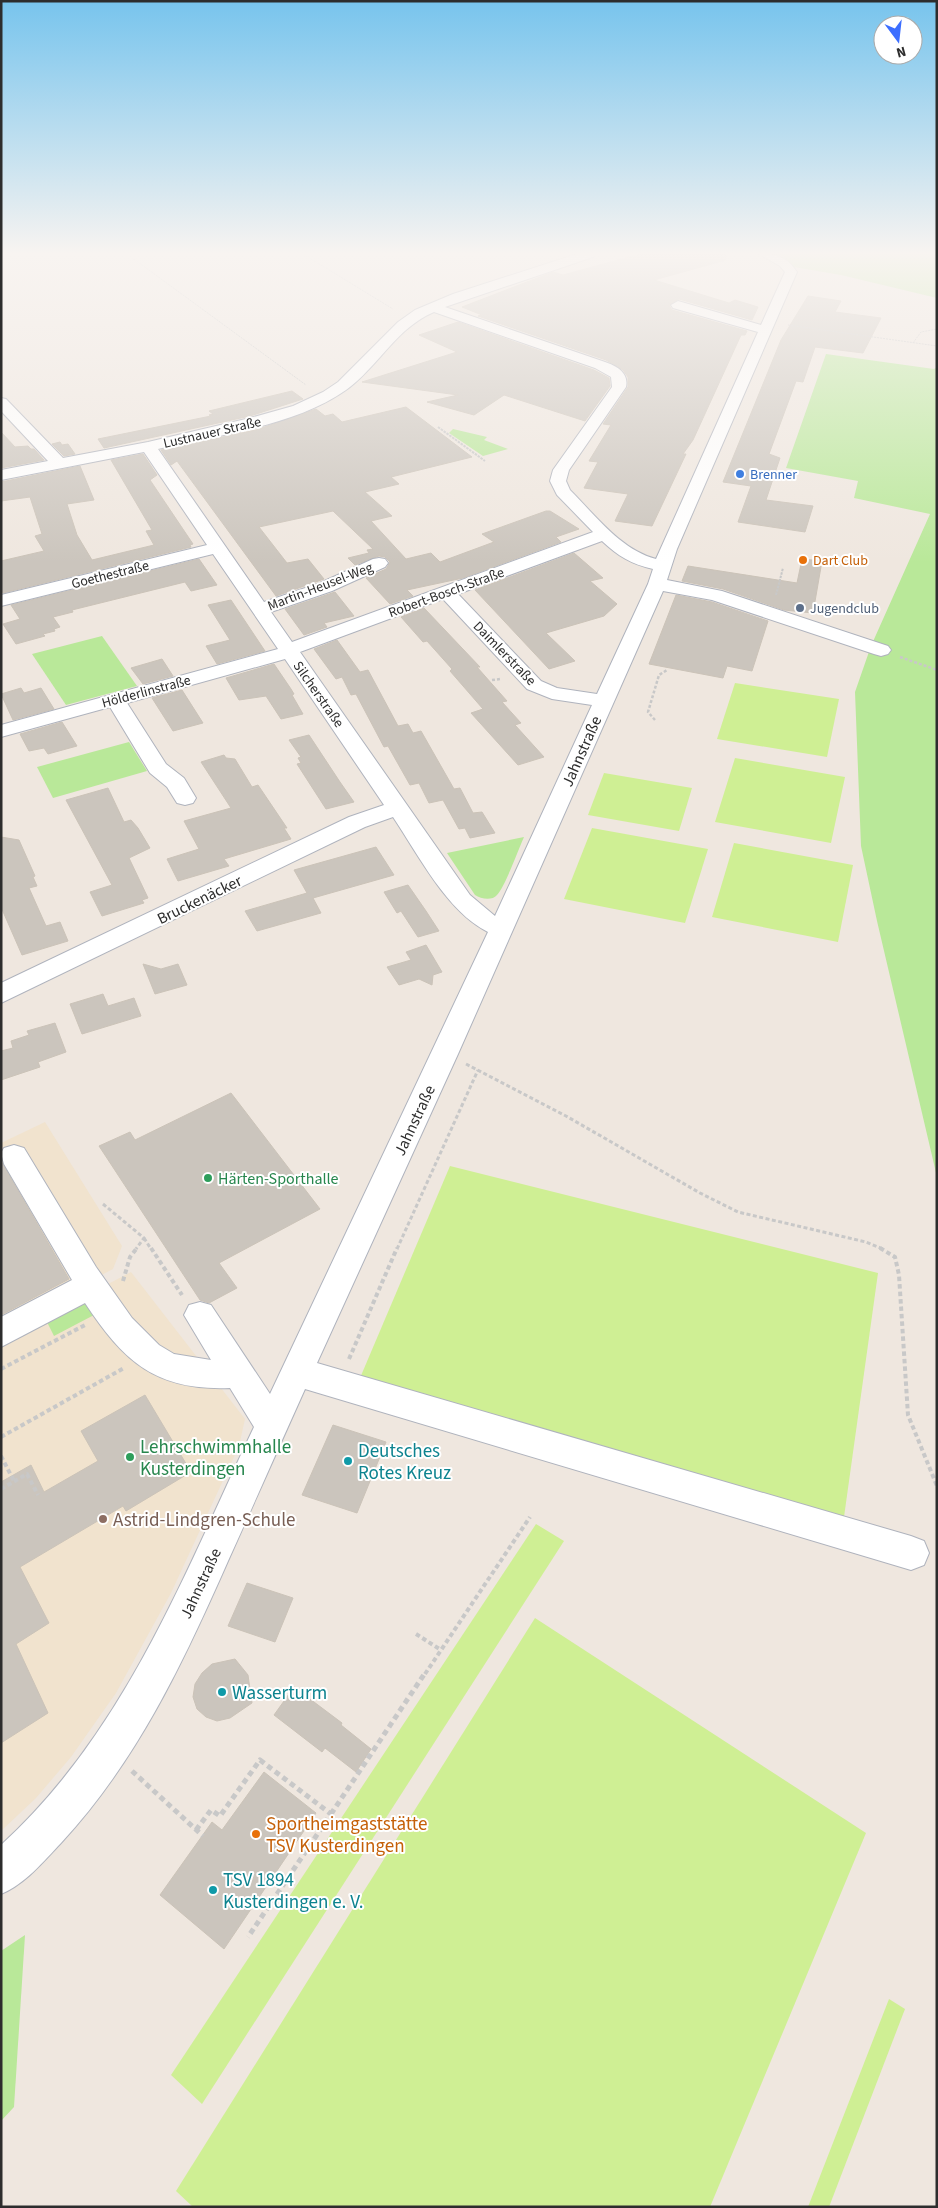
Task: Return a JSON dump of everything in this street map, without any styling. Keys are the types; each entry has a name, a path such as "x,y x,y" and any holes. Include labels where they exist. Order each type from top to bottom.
{"street":[{"name":"Lustnauer Straße","path":"1,474 148,447 298,409 324,397 348,381 372,357"},
{"path":"577,357 609,369 619,377 621,382 558,476 563,492 604,534 628,555 659,575 881,650"},
{"name":"Jahnstraße","path":"1,1872 50,1824 109,1750 148,1690 186,1614 501,928 659,575 753,357"},
{"path":"1,402 59,464"},
{"name":"Silcherstraße","path":"148,447 468,908 483,920 501,928"},
{"name":"Robert-Bosch-Straße","path":"289,651 604,534"},
{"name":"Goethestraße","path":"1,601 219,547"},
{"name":"Martin-Heusel-Weg","path":"261,609 333,584 379,563"},
{"name":"Daimlerstraße","path":"446,592 534,685 552,692 603,701"},
{"name":"Hölderlinstraße","path":"1,732 289,651"},
{"path":"115,699 158,768 176,783 185,798"},
{"name":"Bruckenäcker","path":"1,994 357,822 398,808"},
{"path":"14,1156 91,1285 134,1343 164,1364 190,1373 212,1375 238,1373"},
{"path":"1,1333 91,1285"},
{"path":"200,1315 272,1425"},
{"path":"297,1372 911,1553"}],"path":[{"path":"267,357 324,397"},
{"path":"438,427 485,461"},
{"path":"459,447 464,446"},
{"path":"771,612 783,568"},
{"path":"881,650 937,670"},
{"path":"655,720 648,712 659,675 667,670"},
{"path":"338,1384 478,1070 566,1116 738,1212 866,1242 881,1248 895,1257 899,1275 908,1415 937,1486"},
{"path":"103,1204 144,1238 185,1299 200,1315"},
{"path":"1,1369 115,1318 125,1268 136,1246 144,1238"},
{"path":"1,1437 148,1354"},
{"path":"1,1456 14,1481"},
{"path":"1,1489 27,1474 38,1495"},
{"path":"248,1937 530,1517"},
{"path":"416,1634 441,1650"},
{"path":"109,1750 203,1836"},
{"path":"196,1830 210,1810 220,1816 260,1760 332,1814"}],"shaded area":[{"path":"45,1122 122,1246 113,1269 1,1328 1,1143"},
{"name":"Astrid-Lindgren-Schule","path":"131,1272 245,1419 239,1446 171,1593 116,1693 71,1757 36,1798 1,1831 1,1340"}],"green space":[{"path":"825,357 848,357 934,369 937,367 937,1177 861,846 855,692 871,646 930,514 854,498 858,481 786,468"},
{"path":"453,429 487,437 484,440 508,449 483,456 449,433"},
{"path":"102,636 137,686 66,705 32,654"},
{"path":"735,683 839,699 827,757 717,739"},
{"path":"129,742 147,771 53,798 37,767"},
{"path":"735,758 845,777 831,843 715,822"},
{"path":"604,773 692,788 679,831 588,815"},
{"path":"592,828 708,849 685,923 564,899"},
{"path":"524,837 500,891 495,897 489,899 480,898 475,895 447,853"},
{"path":"734,843 853,865 838,942 712,917"},
{"path":"450,1166 878,1273 844,1517 360,1378"},
{"path":"83,1296 94,1315 54,1336 44,1316"},
{"path":"536,1524 564,1541 202,2104 171,2075"},
{"path":"535,1618 866,1833 710,2207 193,2207 176,2191"},
{"path":"25,1935 14,2107 1,2121 1,1951"},
{"path":"889,1999 905,2009 829,2207 808,2207"}],"building":[{"path":"441,357 557,357 594,370 609,378 610,386 585,421 504,395 474,415 427,402 458,395 362,382"},
{"path":"597,357 731,357 693,440 683,454 686,454 652,526 615,521 628,494 584,488 598,462 589,461 611,425 603,424 628,387 628,377 623,370"},
{"path":"774,357 812,357 803,382 796,381 769,454 780,458 766,500 813,506 805,532 738,522 751,486 723,482"},
{"path":"292,391 303,399 250,416 104,448 98,439 211,416 209,415 213,414 209,411"},
{"path":"406,407 472,457 391,477 399,484 365,492 392,516 371,521 406,559 431,553 440,562 494,542 482,534 546,511 550,511 579,529 556,537 561,542 463,578 407,590 413,596 390,604 366,578 386,569 390,562 385,557 379,556 355,565 348,558 369,553 367,550 373,549 333,511 259,527 287,563 308,559 324,579 276,596 177,461 171,465 161,450 256,430 316,409 325,416 333,414 342,422"},
{"path":"1,432 15,447 28,446 34,449 44,460 1,468"},
{"path":"60,442 62,445 68,444 75,454 64,456 52,444"},
{"path":"143,454 157,475 150,480 193,544 190,545 191,547 3,593 1,589 1,561 44,551 35,536 42,534 30,497 1,501 1,482 80,466 94,500 67,504 77,535 92,560 154,545 146,531 152,530 111,460"},
{"path":"574,553 603,578 590,581 617,604 604,616 546,633 575,661 549,669 475,590"},
{"path":"199,559 217,585 191,591 185,582 72,610 73,612 53,617 60,627 54,629 55,631 43,634 45,636 16,644 3,624 20,619 11,605"},
{"path":"802,559 822,561 813,613 784,610 723,589 682,581 688,566 797,583"},
{"path":"335,592 354,616 324,623 327,627 304,635 285,609"},
{"path":"676,595 712,602 768,621 752,671 727,666 723,678 649,664"},
{"path":"231,600 265,651 217,664 206,646 230,640 208,605"},
{"path":"424,608 480,667 477,667 507,701 502,702 521,723 515,725 544,757 518,765 471,713 483,709 450,671 452,669 427,641 423,642 401,617"},
{"path":"337,640 360,672 368,670 398,726 408,724 413,733 421,731 454,789 460,788 473,813 482,812 495,833 470,838 465,828 459,829 443,800 429,803 419,783 410,785 388,746 384,747 356,694 351,695 342,677 336,679 314,649"},
{"path":"162,659 173,676 143,684 131,668"},
{"path":"274,664 294,694 292,695 303,714 281,719 266,696 239,700 226,678"},
{"path":"21,688 24,693 41,688 54,709 13,720 1,694"},
{"path":"182,690 203,723 173,731 152,698"},
{"path":"62,722 77,746 48,754 44,748 29,751 20,734"},
{"path":"309,735 354,802 326,809 297,764 301,763 298,758 301,757 289,740"},
{"path":"224,755 226,758 235,759 252,787 258,785 287,828 284,828 291,839 224,859 229,866 178,881 167,859 199,849 184,821 231,808 201,762"},
{"path":"108,788 124,822 131,820 150,848 129,858 148,898 142,900 144,903 102,916 90,892 112,885 66,800"},
{"path":"1,837 19,840 35,876 33,877 37,886 29,888 46,926 60,922 68,941 22,955 1,907"},
{"path":"376,847 394,875 313,898 321,913 257,931 245,911 307,893 294,870"},
{"path":"408,885 439,931 418,937 401,911 397,913 384,892"},
{"path":"426,945 442,972 433,975 432,985 419,979 399,985 387,967 411,960 406,952"},
{"path":"143,964 161,969 178,964 187,985 155,994"},
{"path":"103,994 108,1006 134,998 141,1016 82,1034 70,1004"},
{"path":"55,1023 66,1052 38,1062 40,1067 1,1080 1,1051 13,1048 11,1041 29,1035 27,1031"},
{"name":"Härten-Sporthalle","path":"231,1093 320,1209 219,1263 237,1288 209,1303 200,1300 99,1146 130,1132 135,1140"},
{"path":"1,1161 69,1279 1,1315"},
{"path":"145,1395 191,1472 126,1511 123,1506 20,1567 49,1623 16,1644 48,1713 1,1743 1,1482 31,1465 44,1492 98,1461 81,1431"},
{"name":"Deutsches Rotes Kreuz","path":"333,1425 386,1442 357,1513 302,1495"},
{"path":"247,1583 293,1598 275,1642 228,1626"},
{"name":"Wasserturm","path":"235,1659 248,1675 252,1703 230,1718 217,1721 206,1717 197,1709 193,1697 195,1684 202,1673 212,1664"},
{"path":"294,1687 342,1723 341,1725 371,1749 356,1772 325,1748 322,1752 274,1715"},
{"path":"264,1772 316,1813 224,1949 160,1895 212,1822 222,1830"}],"place":[{"name":"Brenner","path":"740,474"},
{"name":"Dart Club","path":"803,560"},
{"name":"Jugendclub","path":"800,608"},
{"name":"Härten-Sporthalle","path":"208,1178"},
{"name":"Lehrschwimmhalle Kusterdingen","path":"130,1457"},
{"name":"Deutsches Rotes Kreuz","path":"348,1461"},
{"name":"Astrid-Lindgren-Schule","path":"103,1519"},
{"name":"Wasserturm","path":"222,1692"},
{"name":"Sportheimgaststätte TSV Kusterdingen","path":"256,1834"},
{"name":"TSV 1894 Kusterdingen e. V.","path":"213,1890"}]}
